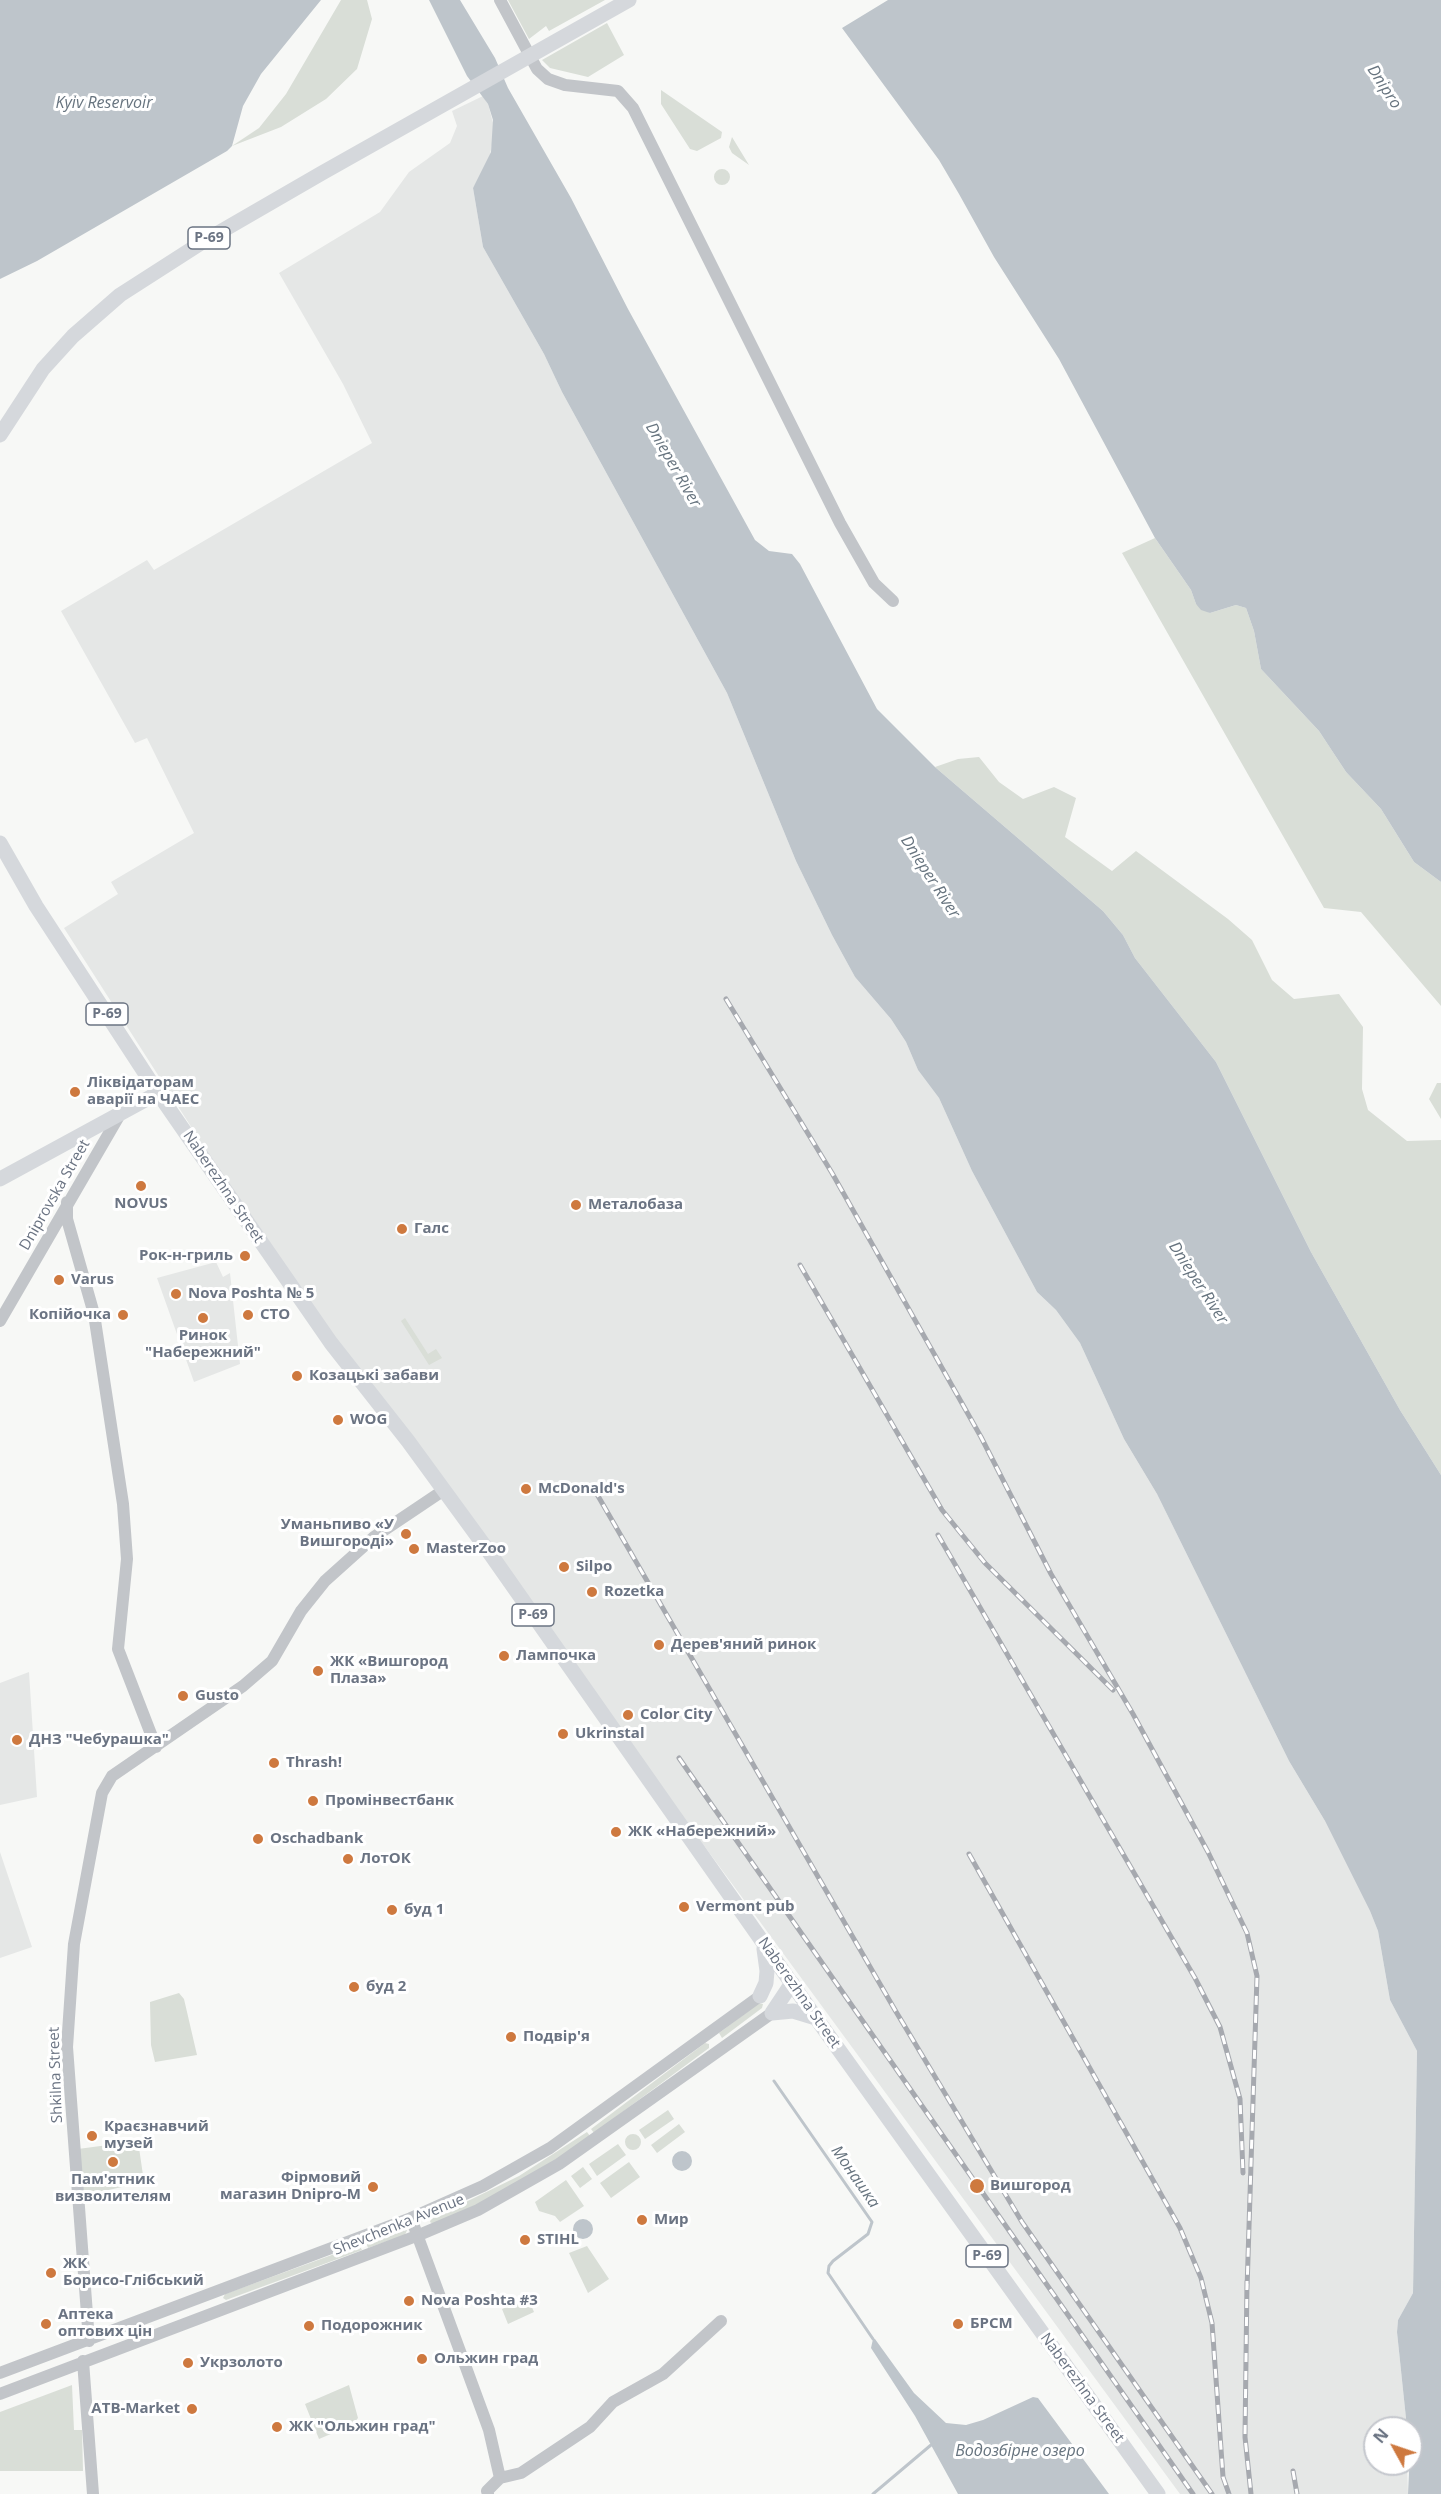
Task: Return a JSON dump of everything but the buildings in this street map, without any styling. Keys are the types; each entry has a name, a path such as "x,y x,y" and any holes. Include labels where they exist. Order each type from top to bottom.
{"main road":[{"name":"Р-69","path":"0,435 43,369 73,336 120,295 201,243 629,0"},
{"name":"Naberezhna Street","path":"0,843 36,906 158,1093 331,1343 444,1490 816,2018 1158,2494"},
{"path":"0,1179 158,1093"},
{"path":"760,1996 766,1983 767,1971 763,1943"},
{"path":"760,1996 779,1986 792,1983"},
{"path":"772,2013 792,1983"},
{"path":"772,2013 793,2011 816,2018"}],"street":[{"path":"500,0 537,69 548,79 565,85 618,91 633,108 840,523 874,583 893,601"},
{"name":"Dniprovska Street","path":"0,1321 118,1116"},
{"path":"67,1202 67,1219 93,1314 123,1504 127,1559 118,1649 156,1747 243,1686 272,1661 301,1611 325,1581 374,1537 444,1490"},
{"name":"Shkilna Street","path":"89,2341 67,2047 71,1978 81,1901 102,1793 112,1776 156,1747"},
{"name":"Shevchenka Avenue","path":"0,2373 411,2218 516,2170 760,1996"},
{"name":"Shevchenka Avenue","path":"0,2394 419,2235 478,2210 527,2184 772,2013"},
{"path":"708,2033 720,2049"},
{"path":"411,2218 489,2430 500,2478"},
{"path":"207,2294 213,2312"},
{"path":"488,2494 487,2491 500,2478 521,2473 590,2427 614,2402 663,2374 721,2321"},
{"path":"83,2361 93,2494"}],"shaded area":[{"path":"341,0 367,0 372,19 357,69 326,99 281,127 232,146 259,128 286,94"},
{"path":"508,0 605,0 549,31 546,26 529,39"},
{"path":"607,23 624,55 588,77 550,68 542,60"},
{"path":"661,90 722,132 721,138 697,151 690,149 661,104"},
{"path":"483,96 488,104 495,130 488,164 473,188 483,247 544,354 562,392 727,693 796,861 832,935 855,977 891,1019 906,1042 918,1070 939,1098 972,1171 1037,1292 1056,1310 1080,1343 1124,1439 1157,1494 1289,1761 1325,1821 1370,1911 1378,1931 1390,2000 1417,2051 1413,2293 1398,2320 1397,2332 1406,2416 1363,2416 1363,2476 1407,2476 1408,2494 1180,2494 479,1539 259,1233 64,928 118,894 111,882 194,833 147,738 135,743 61,611 147,560 154,570 372,443 343,384 279,273 380,212 409,172 450,143 457,126 452,111"},
{"path":"732,137 749,165 732,153 729,147"},
{"path":"722,169 728,171 730,177 728,183 722,185 716,183 714,177 716,171"},
{"path":"1155,538 1191,590 1196,604 1210,613 1236,605 1246,608 1254,631 1261,669 1319,731 1346,772 1381,809 1414,862 1441,882 1441,1006 1361,912 1324,908 1122,553"},
{"path":"979,757 999,782 1023,799 1054,787 1076,798 1065,837 1112,871 1136,851 1228,919 1252,940 1272,980 1294,999 1339,994 1363,1027 1362,1089 1368,1110 1407,1141 1441,1140 1441,1475 1400,1410 1311,1252 1216,1062 1135,958 1123,935 1103,911 935,767 958,759"},
{"path":"1437,1083 1441,1083 1441,1119 1429,1099"},
{"name":"Ринок \"Набережний\"","path":"216,1262 223,1277 230,1273 240,1364 194,1382 157,1278"},
{"path":"405,1318 428,1354 436,1349 442,1358 429,1365 401,1321"},
{"name":"ДНЗ \"Чебурашка\"","path":"29,1672 37,1797 0,1805 0,1683"},
{"path":"0,1852 32,1947 0,1958"},
{"path":"179,1993 184,1999 197,2055 155,2062 151,2045 150,2002"},
{"path":"759,2003 763,2004 762,2008 722,2038 719,2033"},
{"path":"705,2043 709,2044 709,2048 594,2133 591,2129"},
{"path":"668,2110 674,2119 645,2139 639,2130"},
{"path":"679,2124 685,2132 657,2153 651,2145"},
{"path":"587,2132 590,2136 550,2164 478,2204 433,2224 430,2222 431,2219 519,2176"},
{"path":"633,2134 639,2136 641,2142 639,2148 633,2150 627,2148 625,2142 627,2136"},
{"path":"138,2141 144,2182 82,2196 78,2149"},
{"path":"618,2144 626,2155 597,2176 589,2164"},
{"path":"629,2162 640,2177 611,2198 600,2183"},
{"path":"583,2167 592,2179 580,2188 571,2176"},
{"path":"566,2180 584,2206 560,2222 555,2216 539,2211 535,2202"},
{"path":"403,2228 407,2230 405,2235 368,2248 366,2242"},
{"path":"359,2245 362,2250 226,2300 223,2298 225,2294"},
{"path":"587,2246 609,2279 588,2293 569,2253"},
{"path":"528,2298 534,2312 508,2324 502,2309"},
{"path":"72,2385 74,2430 82,2430 83,2471 0,2471 0,2412"},
{"path":"349,2385 358,2418 352,2425 319,2439 305,2404"}],"water":[{"name":"Kyiv Reservoir","path":"0,0 321,0 261,74 243,106 232,146 227,151 37,261 0,279"},
{"name":"Dnieper River","path":"429,0 460,0 495,58 508,88 571,198 628,309 755,540 769,551 792,554 800,564 877,709 935,767 1103,911 1123,935 1135,958 1216,1062 1311,1252 1400,1410 1441,1475 1441,2494 1408,2494 1409,2476 1423,2476 1423,2416 1406,2416 1397,2332 1398,2320 1413,2293 1417,2051 1390,2000 1378,1931 1370,1911 1325,1821 1289,1761 1157,1494 1124,1439 1080,1343 1056,1310 1037,1292 972,1171 939,1098 918,1070 906,1042 891,1019 855,977 832,935 796,861 727,693 562,392 544,354 483,247 473,188 491,152 493,120 488,104 467,76"},
{"name":"Dnipro","path":"888,0 1441,0 1441,882 1414,862 1381,809 1346,772 1319,731 1261,669 1254,631 1246,608 1236,605 1210,613 1201,610 1196,604 1191,590 1155,538 1059,359 994,257 939,160 842,28"},
{"path":"682,2151 689,2154 692,2161 689,2168 682,2171 675,2168 672,2161 675,2154"},
{"path":"583,2219 590,2222 593,2229 590,2236 583,2239 576,2236 573,2229 576,2222"},
{"name":"Водозбірне озеро","path":"873,2339 914,2393 946,2423 966,2425 983,2420 1033,2397 1038,2398 1109,2494 958,2494 915,2416 871,2348"}],"waterway":[{"name":"Монашка","path":"774,2081 872,2222 868,2234 833,2261 828,2273 873,2339"},
{"path":"873,2494 931,2445"}],"railway":[{"path":"726,999 832,1173 981,1437 1051,1574 1133,1714 1208,1852 1247,1933 1257,1976 1247,2289"},
{"path":"800,1265 942,1510 985,1563 1113,1690"},
{"path":"594,1489 895,2010 1022,2222 1212,2494"},
{"path":"938,1535 1195,1978 1220,2027 1240,2099 1243,2173"},
{"path":"679,1758 1193,2494"},
{"path":"969,1854 1180,2228 1201,2278 1212,2323 1223,2477 1229,2494"},
{"path":"1247,2281 1245,2437 1251,2494"},
{"path":"1293,2471 1297,2494"}],"place":[{"name":"Ліквідаторам аварії на ЧАЕС","path":"75,1092"},
{"name":"NOVUS","path":"141,1186"},
{"name":"Металобаза","path":"576,1205"},
{"name":"Галс","path":"402,1229"},
{"name":"Рок-н-гриль","path":"245,1256"},
{"name":"Varus","path":"59,1280"},
{"name":"Nova Poshta № 5","path":"176,1294"},
{"name":"Копійочка","path":"123,1315"},
{"name":"СТО","path":"248,1315"},
{"name":"Ринок \"Набережний\"","path":"203,1318"},
{"name":"Козацькі забави","path":"297,1376"},
{"name":"WOG","path":"338,1420"},
{"name":"McDonald's","path":"526,1489"},
{"name":"Уманьпиво «У Вишгороді»","path":"406,1534"},
{"name":"MasterZoo","path":"414,1549"},
{"name":"Silpo","path":"564,1567"},
{"name":"Rozetka","path":"592,1592"},
{"name":"Дерев'яний ринок","path":"659,1645"},
{"name":"Лампочка","path":"504,1656"},
{"name":"ЖК «Вишгород Плаза»","path":"318,1671"},
{"name":"Gusto","path":"183,1696"},
{"name":"Color City","path":"628,1715"},
{"name":"Ukrinstal","path":"563,1734"},
{"name":"ДНЗ \"Чебурашка\"","path":"17,1740"},
{"name":"Thrash!","path":"274,1763"},
{"name":"Промінвестбанк","path":"313,1801"},
{"name":"ЖК «Набережний»","path":"616,1832"},
{"name":"Oschadbank","path":"258,1839"},
{"name":"ЛотОК","path":"348,1859"},
{"name":"Vermont pub","path":"684,1907"},
{"name":"буд 1","path":"392,1910"},
{"name":"буд 2","path":"354,1987"},
{"name":"Подвір'я","path":"511,2037"},
{"name":"Краєзнавчий музей","path":"92,2136"},
{"name":"Пам'ятник визволителям","path":"113,2162"},
{"name":"Вишгород","path":"977,2186"},
{"name":"Фірмовий магазин Dnipro-M","path":"373,2187"},
{"name":"Мир","path":"642,2220"},
{"name":"STIHL","path":"525,2240"},
{"name":"ЖК Борисо-Глібський","path":"51,2273"},
{"name":"Nova Poshta #3","path":"409,2301"},
{"name":"Аптека оптових цін","path":"46,2324"},
{"name":"БРСМ","path":"958,2324"},
{"name":"Подорожник","path":"309,2326"},
{"name":"Ольжин град","path":"422,2359"},
{"name":"Укрзолото","path":"188,2363"},
{"name":"ATB-Market","path":"192,2409"},
{"name":"ЖК \"Ольжин град\"","path":"277,2427"}]}
